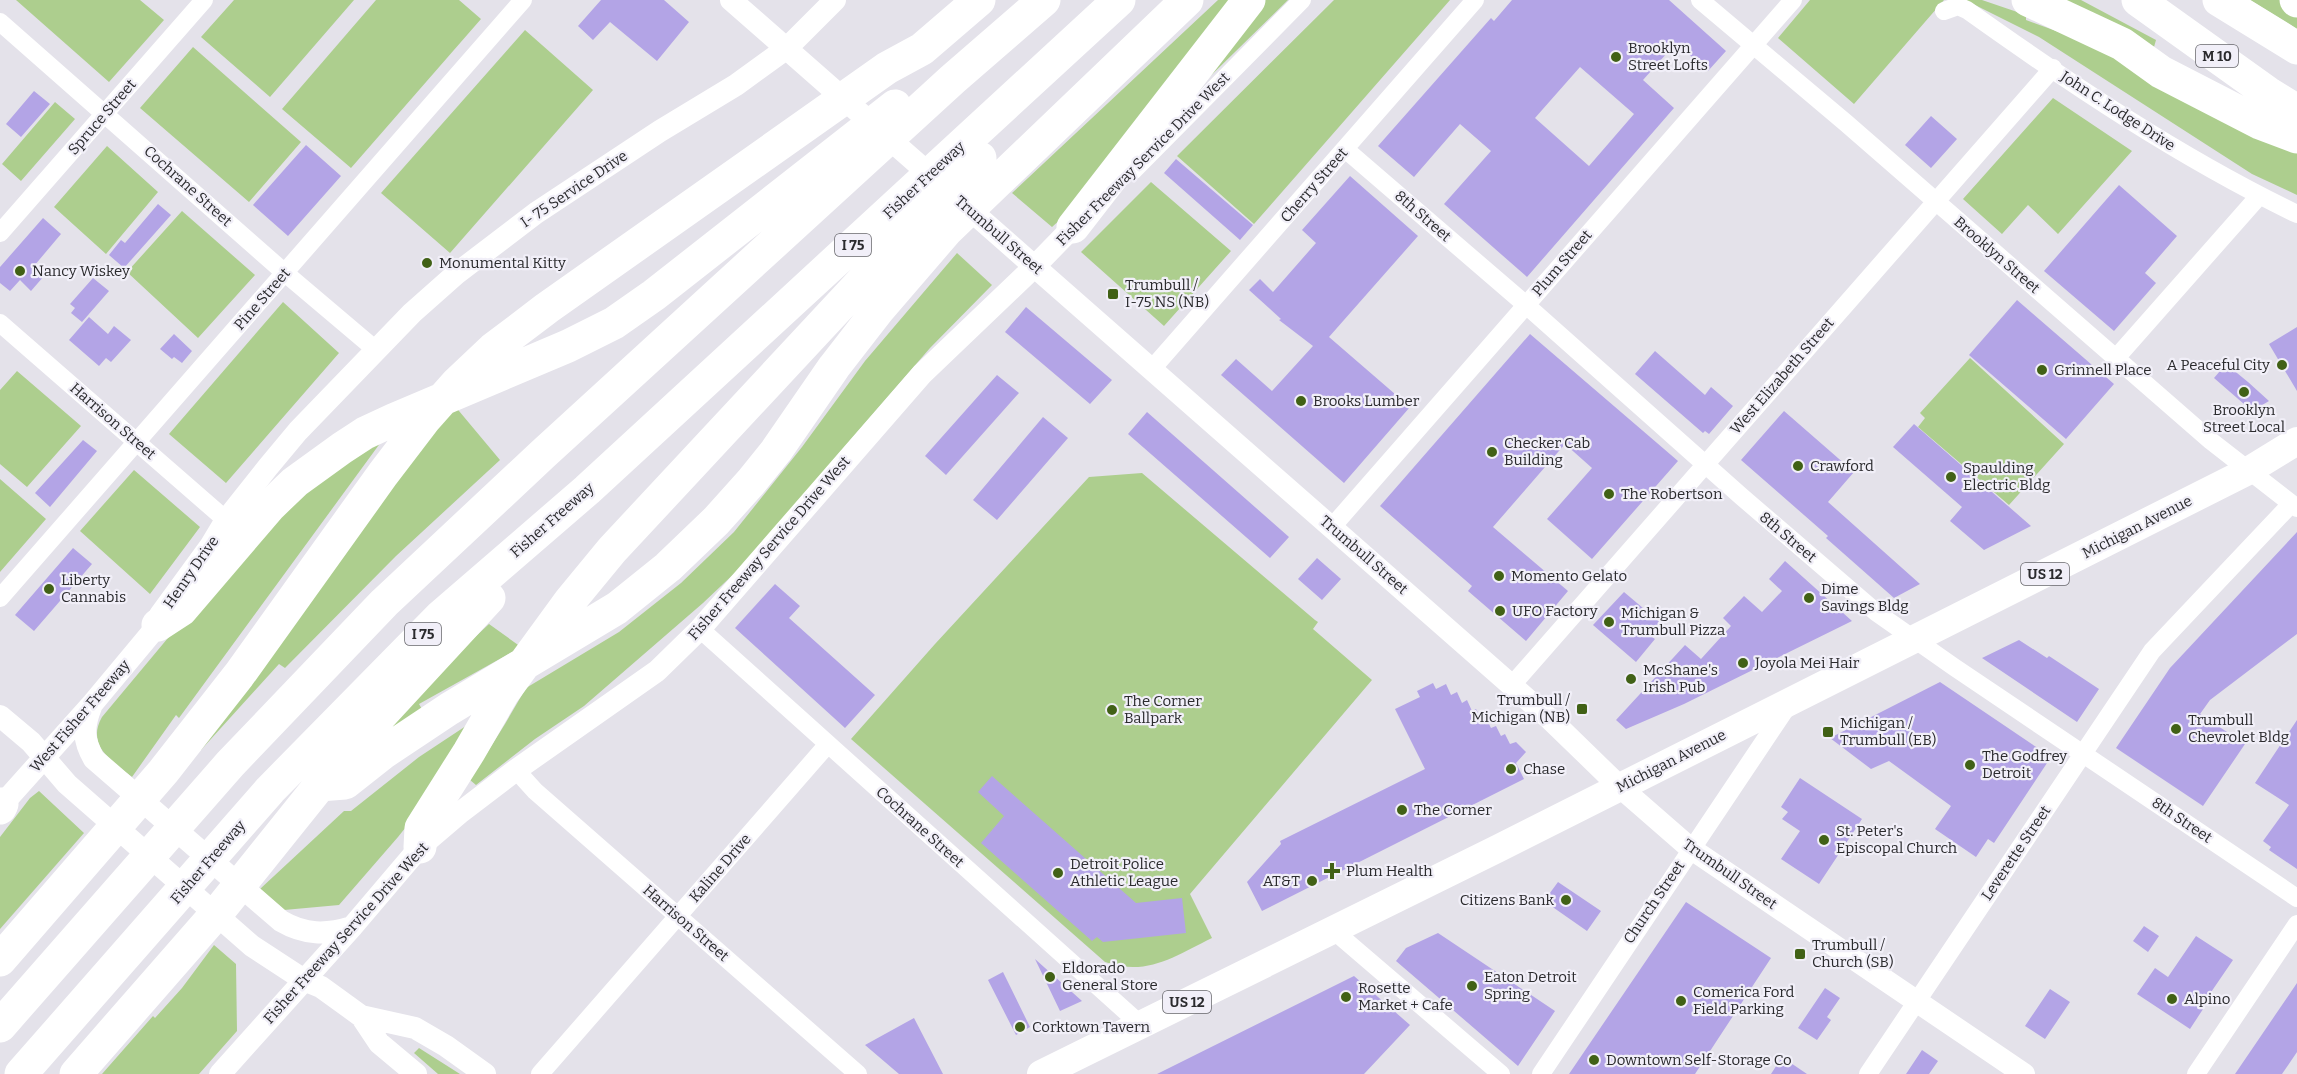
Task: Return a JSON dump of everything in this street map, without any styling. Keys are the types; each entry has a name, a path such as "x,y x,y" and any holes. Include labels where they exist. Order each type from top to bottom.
{"highway":[{"path":"887,68 954,0"},
{"path":"0,960 163,772 238,675 383,474 425,419 457,383 493,349 547,308 887,68 922,49 979,0"},
{"path":"0,1026 230,764 384,603 543,454 953,79 1044,0"},
{"name":"Fisher Freeway","path":"21,1074 270,790 440,617 587,490 1119,0"},
{"path":"420,847 421,828 469,752 502,693 612,550 953,183 1123,22 1141,0"},
{"path":"319,785 345,783 383,753 449,710 617,608 668,567 716,521 751,482 807,409 834,367 933,245 1187,0"},
{"path":"1073,227 1250,0"},
{"path":"2028,0 2122,44 2161,72 2250,118 2297,137"},
{"name":"M 10","path":"2138,0 2268,93 2297,111"},
{"path":"2219,0 2297,48"},
{"path":"158,625 181,610 270,506 295,482 365,433 568,346 614,323 654,295 930,78 953,79"},
{"path":"76,1074 222,907 344,754 587,490"}],"main road":[{"name":"Michigan Avenue","path":"1041,1074 1915,640 2248,471 2297,441"}],"street":[{"name":"Spruce Street","path":"0,233 204,0"},
{"name":"Pine Street","path":"0,598 523,0"},
{"name":"Trumbull Street","path":"731,0 1512,685 1620,787 1690,848 2024,1074"},
{"name":"I- 75 Service Drive","path":"376,350 412,313 456,274 537,213 660,131 736,85 787,48 835,0"},
{"name":"Fisher Freeway Service Drive West","path":"220,1074 352,927 420,847 516,770 657,671 700,629 922,374 1141,164 1302,0"},
{"name":"Cherry Street","path":"1151,370 1475,0"},
{"name":"Brooklyn Street","path":"1700,0 1846,123 2248,471 2294,506"},
{"name":"Plum Street","path":"1332,527 1793,0"},
{"name":"John C. Lodge Drive","path":"1944,11 1952,7 1962,7 2038,61 2053,68 2154,136 2259,196 2297,214"},
{"name":"Cochrane Street","path":"0,22 376,350"},
{"name":"West Elizabeth Street","path":"1512,685 2053,68"},
{"name":"8th Street","path":"1345,149 1526,305 1704,464 1877,612 2297,898"},
{"path":"2116,358 2259,196"},
{"name":"Harrison Street","path":"0,323 226,520"},
{"path":"226,520 295,434 376,350"},
{"name":"Leverette Street","path":"1869,1074 2152,651 2294,506"},
{"name":"Henry Drive","path":"158,625 160,615 211,545 226,520"},
{"name":"West Fisher Freeway","path":"1,806 93,703 158,625"},
{"name":"Cochrane Street","path":"700,629 1141,1025"},
{"name":"Church Street","path":"1541,1074 1690,848 1790,702"},
{"path":"93,703 86,719 85,741 94,759 103,768 290,926 311,933 337,932 352,927"},
{"path":"0,716 31,742 81,797 252,946 304,980 321,987 361,1016 379,1043 416,1074"},
{"name":"Kaline Drive","path":"540,1074 828,744"},
{"name":"Harrison Street","path":"516,770 535,790 858,1074"},
{"path":"2196,1074 2297,924"},
{"path":"1332,930 1501,1074"},
{"path":"361,1016 415,1028 447,1046 484,1074"}],"green space":[{"path":"16,0 140,0 164,20 109,82"},
{"path":"234,0 354,0 270,97 201,37"},
{"path":"376,0 459,0 481,19 351,168 282,109"},
{"path":"1218,0 1235,0 1072,209 1052,227 1012,193"},
{"path":"1265,0 1288,0 1188,98"},
{"path":"1334,0 1450,0 1254,224 1177,156"},
{"path":"1810,0 1944,0 1854,104 1778,38"},
{"path":"1965,0 1982,0 2026,15 2026,20 2081,40 2297,148 2297,195 2252,174 2039,37"},
{"path":"2061,0 2081,0 2156,40 2154,47"},
{"path":"2250,0 2280,0 2297,14 2297,29"},
{"path":"525,30 593,90 450,253 381,193"},
{"path":"193,47 301,142 249,202 140,108"},
{"path":"2053,98 2132,151 2058,234 2028,205 2002,234 1963,199"},
{"path":"55,102 75,119 21,181 2,164"},
{"path":"107,146 158,192 106,254 54,207"},
{"path":"1151,182 1231,251 1164,326 1081,252"},
{"path":"182,211 255,275 198,338 127,272"},
{"path":"957,253 992,285 930,348 739,569 584,706 535,739 476,785 470,780 526,688 619,632 681,583 734,532 802,447 865,361"},
{"path":"283,302 339,353 226,483 169,434"},
{"path":"1970,358 2064,444 2009,505 1918,427 1925,418 1920,413"},
{"path":"17,371 81,426 27,487 0,464 0,390"},
{"path":"454,405 500,460 396,556 285,668 279,664 201,750 196,745"},
{"path":"392,427 179,718 176,715 132,777 116,765 103,752 99,744 98,727 102,717 269,517"},
{"path":"134,470 200,527 150,594 80,531"},
{"name":"The Corner Ballpark","path":"1142,473 1318,622 1313,629 1372,680 1190,894 1212,938 1160,962 1134,967 1105,962 851,739 1089,477"},
{"path":"0,479 46,519 0,572"},
{"path":"489,624 521,647 419,704 423,711 389,732 405,702"},
{"path":"481,716 437,788 339,905 284,910 260,889 344,811 351,811 419,757"},
{"path":"39,791 84,833 0,929 0,837 30,798"},
{"path":"214,945 236,964 237,1031 199,1074 102,1074 153,1016 155,1018 182,988"},
{"path":"419,1048 460,1074 438,1074 414,1053"}],"building":[{"path":"601,0 664,0 689,22 657,61 610,22 593,40 578,26"},
{"path":"1512,0 1669,0 1726,51 1708,71 1676,43 1643,80 1674,108 1527,277 1444,204 1491,151 1460,124 1414,177 1378,146 1491,18 1494,21","holes":["1580,67 1634,114 1589,166 1535,118"]},
{"path":"34,91 50,104 21,137 6,124"},
{"path":"1931,116 1957,139 1931,168 1905,145"},
{"path":"306,145 341,176 288,236 253,205"},
{"path":"1176,159 1253,225 1240,240 1164,173"},
{"path":"1350,176 1418,236 1329,337 1410,407 1344,483 1221,375 1236,359 1272,391 1313,346 1279,320 1281,319 1249,290 1260,279 1273,292 1316,243 1302,230"},
{"path":"2119,185 2177,236 2145,273 2156,283 2114,331 2044,271"},
{"path":"158,204 171,215 124,268 109,255 121,240 125,243"},
{"path":"43,218 61,234 34,266 44,276 31,291 20,280 10,291 0,283 0,267"},
{"path":"93,278 109,291 82,322 71,313 75,308 70,304"},
{"name":"Grinnell Place","path":"2017,300 2114,384 2066,439 1969,355"},
{"path":"1026,307 1112,380 1090,404 1005,332"},
{"path":"89,317 108,334 114,326 131,340 111,362 106,358 99,366 69,340"},
{"path":"2297,327 2297,391 2269,344"},
{"path":"174,334 192,351 182,363 174,357 172,359 160,349"},
{"path":"1530,334 1678,461 1592,559 1547,519 1592,468 1565,444 1493,527 1568,591 1526,641 1468,591 1472,586 1380,506"},
{"path":"1655,351 1705,395 1711,387 1733,406 1709,434 1705,431 1703,433 1635,374"},
{"name":"Brooklyn Street Local","path":"2226,364 2269,401 2252,411 2214,378"},
{"path":"997,375 1019,393 946,475 925,456"},
{"name":"Crawford","path":"1784,411 1854,472 1828,502 1920,584 1894,598 1826,538 1828,536 1741,460"},
{"path":"1147,412 1289,537 1270,558 1128,434"},
{"path":"1043,417 1068,438 997,520 973,500"},
{"name":"Spaulding Electric Bldg","path":"1914,424 2031,526 1984,550 1950,521 1962,507 1893,447"},
{"path":"83,440 97,451 50,507 35,493"},
{"path":"2297,532 2297,634 2210,700 2200,714 2245,744 2203,806 2116,748 2170,668"},
{"path":"73,548 92,564 34,631 15,615"},
{"path":"1317,558 1341,579 1322,600 1298,579"},
{"path":"1785,561 1852,621 1684,704 1626,729 1616,720 1685,645 1701,659 1731,626 1723,618 1744,596 1762,612 1782,591 1769,579"},
{"path":"775,584 800,606 789,618 875,695 845,728 735,628"},
{"path":"1624,592 1663,625 1652,637 1655,639 1636,662 1593,625"},
{"path":"2019,640 2047,658 2049,656 2099,689 2077,722 1982,658"},
{"name":"The Godfrey Detroit","path":"1940,682 2051,757 1994,843 1988,839 1976,857 1935,829 1951,806 1889,761 1871,769 1830,738"},
{"name":"The Corner","path":"1433,683 1436,689 1446,684 1451,695 1457,692 1462,703 1467,700 1472,711 1476,709 1482,720 1486,718 1491,728 1496,726 1501,736 1505,734 1510,744 1516,742 1526,752 1516,763 1524,779 1262,911 1247,882 1281,844 1280,841 1425,769 1395,709 1420,697 1417,691"},
{"path":"2297,720 2297,869 2269,850 2271,847 2263,841 2289,805 2255,783"},
{"name":"Detroit Police Athletic League","path":"992,776 1136,903 1182,898 1186,933 1103,942 1097,937 1092,941 981,843 1004,816 978,792"},
{"name":"St. Peter's Episcopal Church","path":"1800,778 1862,819 1819,884 1781,859 1800,831 1782,819 1788,812 1781,807"},
{"path":"1558,882 1601,911 1587,931 1544,901"},
{"name":"Comerica Ford Field Parking","path":"1686,902 1771,958 1695,1074 1569,1074"},
{"path":"2144,926 2159,936 2148,952 2133,941"},
{"name":"Eaton Detroit Spring","path":"1438,933 1555,1011 1518,1066 1396,961 1406,948"},
{"path":"2196,936 2233,960 2205,1001 2207,1003 2190,1029 2137,994 2155,968 2168,977"},
{"name":"Eldorado General Store","path":"1035,959 1082,1001 1060,1011"},
{"path":"1003,972 1030,1027 1016,1035 988,980"},
{"path":"1354,976 1410,1025 1364,1074 1157,1074"},
{"path":"2297,983 2297,1052 2282,1074 2235,1074"},
{"path":"1825,988 1840,998 1827,1017 1831,1020 1817,1040 1798,1028"},
{"path":"2050,989 2070,1002 2045,1039 2025,1026"},
{"path":"914,1018 943,1074 899,1074 865,1045"},
{"path":"1922,1050 1938,1061 1929,1074 1906,1074"},
{"path":"1782,1057 1807,1074 1771,1074"}],"place":[{"name":"Brooklyn Street Lofts","path":"1616,57"},
{"name":"Monumental Kitty","path":"427,263"},
{"name":"Nancy Wiskey","path":"20,271"},
{"name":"Trumbull / I-75 NS (NB)","path":"1113,294"},
{"name":"A Peaceful City","path":"2282,365"},
{"name":"Grinnell Place","path":"2042,370"},
{"name":"Brooklyn Street Local","path":"2244,392"},
{"name":"Brooks Lumber","path":"1301,401"},
{"name":"Checker Cab Building","path":"1492,452"},
{"name":"Crawford","path":"1798,466"},
{"name":"Spaulding Electric Bldg","path":"1951,477"},
{"name":"The Robertson","path":"1609,494"},
{"name":"Momento Gelato","path":"1499,576"},
{"name":"Liberty Cannabis","path":"49,589"},
{"name":"Dime Savings Bldg","path":"1809,598"},
{"name":"UFO Factory","path":"1500,611"},
{"name":"Michigan & Trumbull Pizza","path":"1609,622"},
{"name":"Joyola Mei Hair","path":"1743,663"},
{"name":"McShane's Irish Pub","path":"1631,679"},
{"name":"Trumbull / Michigan (NB)","path":"1582,709"},
{"name":"The Corner Ballpark","path":"1112,710"},
{"name":"Trumbull Chevrolet Bldg","path":"2176,729"},
{"name":"Michigan / Trumbull (EB)","path":"1828,732"},
{"name":"The Godfrey Detroit","path":"1970,765"},
{"name":"Chase","path":"1511,769"},
{"name":"The Corner","path":"1402,810"},
{"name":"St. Peter's Episcopal Church","path":"1824,840"},
{"name":"Plum Health","path":"1332,871"},
{"name":"Detroit Police Athletic League","path":"1058,873"},
{"name":"AT&T","path":"1312,881"},
{"name":"Citizens Bank","path":"1566,900"},
{"name":"Trumbull / Church (SB)","path":"1800,954"},
{"name":"Eldorado General Store","path":"1050,977"},
{"name":"Eaton Detroit Spring","path":"1472,986"},
{"name":"Rosette Market + Cafe","path":"1346,997"},
{"name":"Alpino","path":"2172,999"},
{"name":"Comerica Ford Field Parking","path":"1681,1001"},
{"name":"Corktown Tavern","path":"1020,1027"},
{"name":"Downtown Self-Storage Co","path":"1594,1060"}]}
